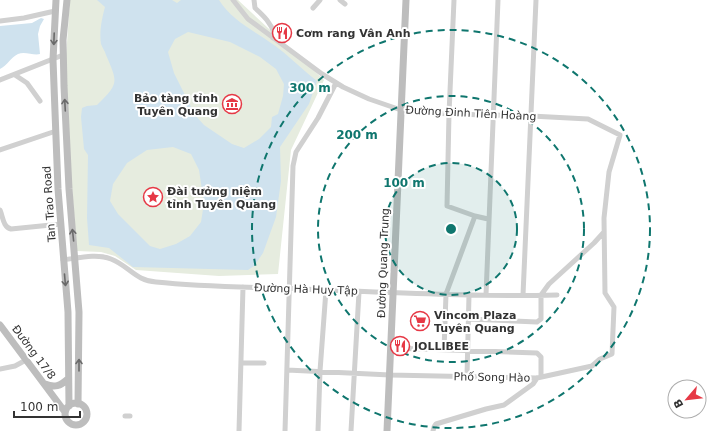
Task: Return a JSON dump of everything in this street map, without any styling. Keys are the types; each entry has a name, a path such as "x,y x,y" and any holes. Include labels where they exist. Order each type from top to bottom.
{"main road":[{"name":"Tan Trao Road","path":"56,0 53,60 63,260 68,312 67,409"},
{"name":"Tan Trao Road","path":"67,0 63,55 69,189 79,312 78,404"},
{"name":"Đường Quang Trung","path":"387,431 406,0"},
{"name":"Đường 17/8","path":"0,325 45,384 67,409"},
{"path":"45,384 56,387 68,380"},
{"path":"75,404 78,404 84,407 87,414 86,419 75,428 66,420 67,409 75,404"}],"street":[{"name":"Đường Đinh Tiên Hoàng","path":"233,0 248,19 273,38 336,83 368,99 401,110 449,114 588,119 620,135"},
{"path":"254,0 255,8 265,17 274,31 275,34 273,38"},
{"path":"313,8 320,0"},
{"path":"340,0 345,4"},
{"path":"454,0 447,206 488,219"},
{"path":"486,295 498,0"},
{"path":"523,295 536,0"},
{"path":"0,20 24,18 55,11"},
{"path":"0,80 63,55"},
{"path":"15,75 27,83 40,101"},
{"path":"285,431 293,166 296,152 318,118 336,83"},
{"path":"0,150 56,131"},
{"name":"Phố Song Hào","path":"287,370 390,375 539,377 592,366 600,359 612,354 614,306 605,293 604,218 609,172 620,135"},
{"path":"0,210 4,225 11,229 61,224"},
{"path":"444,350 446,294 475,216"},
{"path":"469,319 537,322 541,319 541,295 549,284 604,232"},
{"name":"Đường Hà Huy Tập","path":"63,260 93,257 111,259 139,278 154,282 358,292 469,295 557,295"},
{"path":"239,431 243,287"},
{"path":"318,431 320,371 326,290"},
{"path":"352,431 358,292"},
{"path":"467,376 469,295"},
{"path":"391,348 537,353 541,357 539,377 533,384 504,405 436,424 433,431"},
{"path":"0,369 15,366 26,360"},
{"path":"242,363 264,363"}],"shaded area":[{"path":"70,0 238,0 324,80 291,150 278,274 219,276 136,270 115,256 101,252 77,251 64,86"}],"water":[{"path":"97,0 172,0 177,3 181,0 219,0 237,20 279,49 317,81 309,104 280,147 281,181 276,217 263,253 254,266 248,270 133,267 109,248 89,245 87,218 88,155 84,149 81,117 82,108 97,105 113,87 113,72 100,39 105,7","holes":["188,32 230,42 260,57 276,69 284,84 283,96 278,114 272,117 271,127 259,139 244,148 232,144 204,125 195,115 174,73 168,52 175,39","173,147 191,154 199,170 204,203 201,222 190,236 176,244 160,249 150,246 118,214 110,201 113,184 127,163 147,150"]},
{"path":"41,18 44,19 38,34 40,54 18,54 0,69 0,26 32,23"}],"place":[{"name":"Cơm rang Vân Anh","path":"282,33"},
{"name":"Bảo tàng tỉnh Tuyên Quang","path":"232,104"},
{"name":"Đài tưởng niệm tỉnh Tuyên Quang","path":"153,197"},
{"name":"Vincom Plaza Tuyên Quang","path":"420,321"},
{"name":"JOLLIBEE","path":"400,346"}]}
